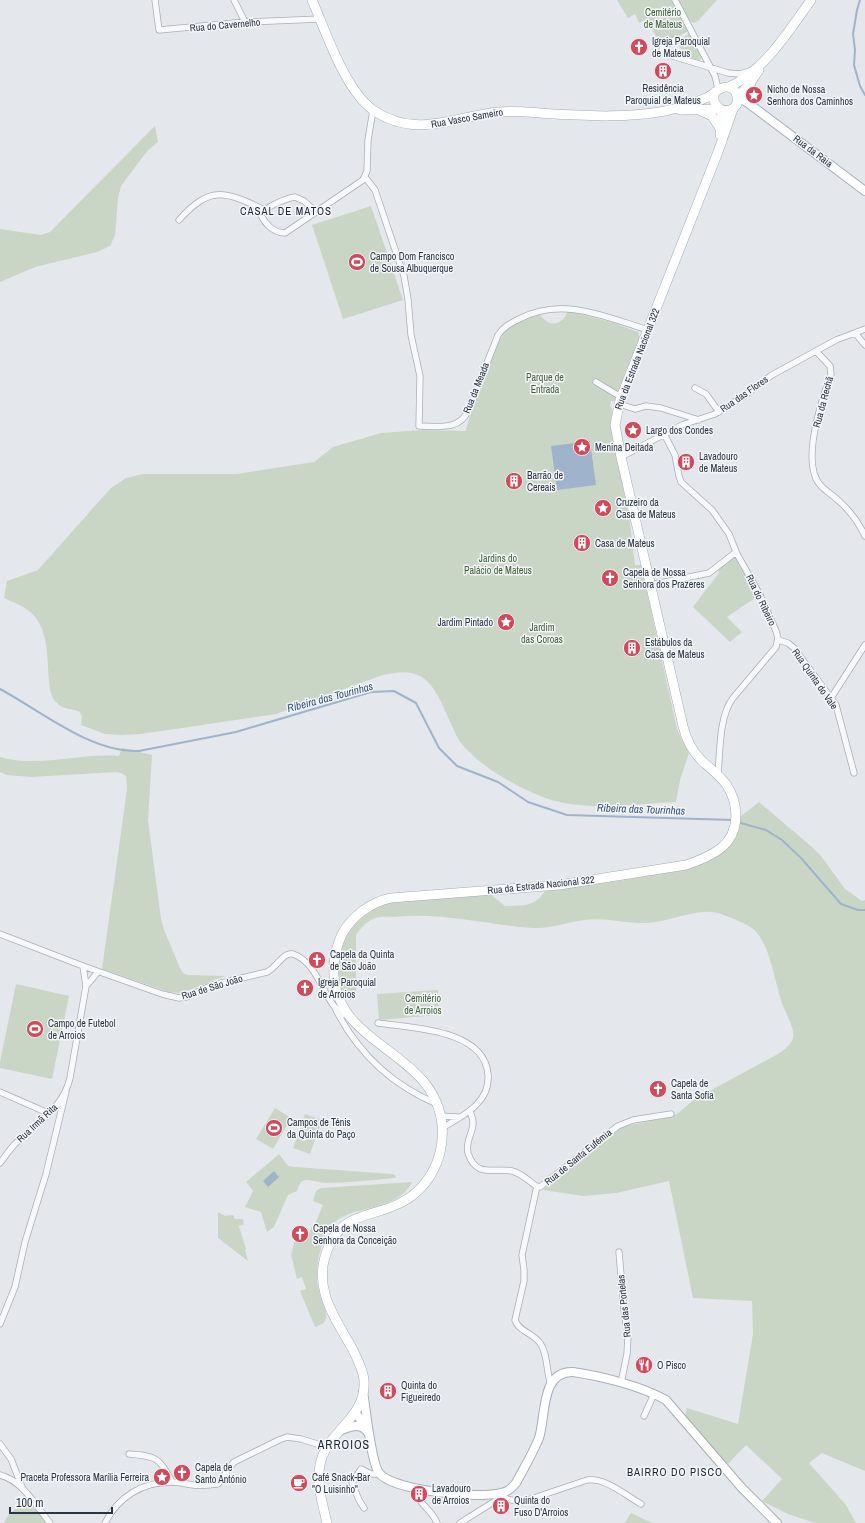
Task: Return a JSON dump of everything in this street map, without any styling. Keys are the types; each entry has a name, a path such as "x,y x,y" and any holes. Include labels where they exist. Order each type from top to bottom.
{"main road":[{"name":"Rua Vasco Sameiro","path":"312,0 347,78 358,94 373,110 395,121 423,125 439,124 501,111 602,116 639,115 666,110"},
{"path":"718,152 734,108 737,104 738,97 751,82 764,62 811,0"},
{"path":"666,110 704,98 742,80 764,62"},
{"path":"722,89 735,91 738,97"},
{"path":"718,152 721,130 720,109 714,103 714,99 722,89"},
{"path":"666,110 720,109 726,111 734,108"},
{"path":"698,109 712,116 721,130"},
{"name":"Rua da Estrada Nacional 322","path":"327,1523 320,1489 320,1464 327,1447 356,1413 363,1392 364,1379 360,1364 330,1309 324,1294 322,1275 326,1253 334,1237 346,1224 362,1216 397,1205 411,1196 424,1184 433,1171 442,1145 441,1116 437,1104 427,1085 418,1074 362,1030 348,1016 342,1006 336,991 334,964 336,950 348,926 357,916 373,904 383,900 399,897 559,885 681,866 700,860 720,849 730,838 736,819 732,796 727,785 696,754 685,734 620,457 615,425 620,401 718,152"}],"street":[{"name":"Rua do Cavernelho","path":"155,0 159,30 244,22 320,19"},
{"path":"234,0 244,22"},
{"path":"675,0 722,89"},
{"path":"674,40 663,47 663,54 728,73 740,74 750,71 764,62"},
{"path":"751,82 749,94 752,106"},
{"name":"Rua da Raia","path":"738,97 865,191"},
{"path":"734,108 748,107 760,112"},
{"path":"315,211 304,201 296,197 261,213 263,218 274,230 283,233 290,230 315,211 361,181 365,177 368,140 373,110"},
{"name":"Rua da Meada","path":"365,177 376,192 406,283 411,335 420,376 419,426 450,426 456,425 462,420 468,411 498,335 504,327 525,316 548,309 569,308 596,314 648,330"},
{"path":"179,220 200,201 216,195 233,196 265,210"},
{"name":"Rua das Flores","path":"620,457 687,423 720,412 772,375 840,338 865,329"},
{"path":"855,333 865,345"},
{"name":"Rua da Rechã","path":"816,350 830,366 831,374 816,421 813,449 815,475 822,487 850,512 865,536"},
{"path":"596,382 620,401 635,409 646,406 661,408 699,420"},
{"path":"695,388 706,394 720,412"},
{"name":"Rua do Ribeiro","path":"664,434 675,455 680,481 716,514 729,534 736,552 761,597 775,628 778,640"},
{"path":"650,585 709,573 736,552"},
{"path":"718,775 723,728 728,707 731,701 774,649 778,640"},
{"name":"Rua Quinta do Vale","path":"778,640 788,643 794,648 831,698 838,710 854,773"},
{"path":"831,698 865,645"},
{"name":"Rua de São João","path":"0,934 98,972 178,998 186,997 213,985 267,972 275,967 286,955 290,953 304,959 310,965 333,1004 341,1013 348,1016"},
{"path":"82,966 86,986"},
{"path":"86,986 98,972"},
{"name":"Rua Irmã Rita","path":"0,1163 15,1144 60,1102 66,1091 70,1078 86,986"},
{"path":"333,1004 349,1034 366,1055 403,1085 423,1098 437,1104"},
{"path":"378,1022 443,1033 461,1039 475,1048 487,1066 488,1081 486,1091 482,1099 470,1111 442,1128"},
{"path":"0,1324 15,1287 25,1242 46,1174 66,1091"},
{"path":"0,1092 48,1113"},
{"name":"Rua de Santa Eufémia","path":"470,1111 473,1123 467,1150 474,1163 488,1170 513,1171 541,1187 618,1126 633,1120 671,1114"},
{"path":"441,1116 459,1117"},
{"path":"537,1186 523,1252 524,1278 515,1320 517,1326 534,1337 542,1346 550,1385"},
{"name":"Rua das Portelas","path":"620,1252 624,1314 628,1337 627,1354 621,1383"},
{"path":"363,1392 369,1436 375,1465 380,1474 386,1478 414,1488 452,1494 501,1493 511,1488 516,1482 538,1440 547,1393 550,1385 559,1376 569,1372 581,1373 621,1383 654,1394 666,1400 741,1487 777,1523"},
{"path":"644,1416 654,1394"},
{"path":"356,1413 362,1414 368,1423"},
{"path":"356,1413 369,1436"},
{"path":"341,1430 358,1425 363,1427 369,1436"},
{"path":"105,1523 115,1506 131,1493 149,1485 172,1482 195,1485 218,1484 234,1462 287,1437 301,1439 327,1447"},
{"path":"0,1444 10,1459 23,1490"},
{"path":"129,1454 154,1458 166,1469 172,1482"},
{"path":"364,1508 352,1482 360,1469 371,1474 380,1474"},
{"path":"0,1475 15,1481 50,1523"},
{"path":"501,1493 505,1498 522,1502 582,1482 595,1480 610,1485 641,1504"},
{"path":"414,1488 418,1499 434,1517 437,1523"},
{"path":"460,1523 496,1500 501,1493"}],"green space":[{"name":"Cemitério de Mateus","path":"617,0 671,0 688,31 662,46 646,19 639,23 635,14 628,18"},
{"path":"678,0 717,0 698,21 694,23 690,21"},
{"path":"689,34 700,54 701,59 699,60 686,58 677,41"},
{"path":"155,126 158,142 148,150 121,186 118,198 115,235 110,246 97,252 35,267 0,282 0,229 41,235 50,232"},
{"name":"Campo Dom Francisco de Sousa Albuquerque","path":"371,206 403,300 343,319 312,225"},
{"name":"Jardins do Palácio de Mateus","path":"568,311 611,322 638,332 640,338 615,401 611,401 611,427 629,515 635,565 641,565 677,729 689,753 680,780 676,802 588,806 553,801 527,790 496,774 469,752 458,739 439,699 427,681 419,675 409,673 396,673 380,676 276,714 141,734 105,734 81,725 82,717 80,712 62,707 55,701 50,690 44,634 36,617 20,605 4,598 7,581 38,570 111,488 126,478 143,474 237,474 314,462 333,447 381,433 424,430 466,431 477,393 501,337 511,327 527,318 540,314 547,322 555,323 562,320"},
{"path":"736,554 758,596 727,617 742,632 730,642 693,607 719,573 718,569"},
{"path":"122,748 152,755 148,820 161,919 180,968 183,973 187,975 226,976 181,993 169,992 102,969 127,789 126,776 116,772 31,777 7,775 0,772 0,757 15,760 44,761 89,756 119,756"},
{"path":"759,802 821,856 845,889 862,901 865,900 865,1471 822,1453 809,1463 846,1505 856,1523 815,1523 788,1514 762,1501 782,1479 746,1445 726,1466 685,1416 687,1408 738,1424 753,1334 752,1301 693,1298 669,1181 616,1193 583,1196 543,1190 619,1129 677,1114 695,1099 786,1049 793,1039 792,1028 784,1008 767,950 762,939 755,931 735,919 713,912 696,913 661,921 644,923 592,919 540,928 447,917 381,917 375,918 368,922 356,935 356,991 342,993 338,975 338,962 341,950 351,929 369,912 391,901 490,894 505,906 523,905 537,900 545,891 619,881 682,869 705,862 720,855 726,850 740,817"},
{"name":"Campo de Futebol de Arroios","path":"16,984 69,996 52,1079 0,1068"},
{"name":"Cemitério de Arroios","path":"438,990 439,1015 379,1020 377,994"},
{"name":"Campos de Ténis da Quinta do Paço","path":"275,1108 291,1118 273,1149 256,1139"},
{"name":"Campos de Ténis da Quinta do Paço","path":"305,1114 322,1120 310,1154 293,1148"},
{"path":"279,1154 288,1166 392,1174 396,1177 334,1183 322,1183 309,1180 303,1181 300,1183 297,1191 288,1195 274,1227 267,1232 261,1212 245,1207 253,1191 246,1182"},
{"path":"412,1182 404,1193 393,1200 343,1217 333,1224 326,1234 319,1255 317,1277 319,1291 326,1311 326,1318 323,1323 315,1327 300,1291 306,1289 302,1277 297,1279 291,1255 296,1236 301,1238 303,1231 309,1233 313,1224 315,1224 323,1205 313,1201 317,1191 322,1188"},
{"path":"218,1212 225,1216 233,1215 235,1219 243,1219 244,1224 239,1226 248,1261 218,1238"},
{"path":"25,1505 35,1509 47,1523 4,1523 12,1511"},
{"path":"631,1513 652,1523 625,1523"}],"water":[{"path":"590,441 596,485 557,490 551,446"},
{"path":"274,1171 279,1177 268,1187 263,1181"}],"waterway":[{"path":"860,0 853,34 855,50 854,65 860,86 865,95"},
{"name":"Ribeira das Tourinhas","path":"0,689 49,719 85,738 121,750 139,751 236,732 371,692 394,691 416,703 439,748 457,766 498,782 528,802 567,815 733,820"},
{"name":"Ribeira das Tourinhas","path":"737,822 766,830 782,840 801,858 841,904 858,910 865,910"}],"place":[{"name":"Igreja Paroquial de Mateus","path":"639,47"},
{"name":"Residência Paroquial de Mateus","path":"663,71"},
{"name":"Nicho de Nossa Senhora dos Caminhos","path":"754,95"},
{"name":"Campo Dom Francisco de Sousa Albuquerque","path":"357,262"},
{"name":"Largo dos Condes","path":"633,430"},
{"name":"Menina Deitada","path":"582,447"},
{"name":"Lavadouro de Mateus","path":"686,462"},
{"name":"Barrão de Cereais","path":"514,481"},
{"name":"Cruzeiro da Casa de Mateus","path":"603,508"},
{"name":"Casa de Mateus","path":"582,543"},
{"name":"Capela de Nossa Senhora dos Prazeres","path":"610,578"},
{"name":"Jardim Pintado","path":"506,622"},
{"name":"Estábulos da Casa de Mateus","path":"632,648"},
{"name":"Capela da Quinta de São João","path":"317,960"},
{"name":"Igreja Paroquial de Arroios","path":"305,988"},
{"name":"Campo de Futebol de Arroios","path":"35,1029"},
{"name":"Capela de Santa Sofia","path":"658,1089"},
{"name":"Campos de Ténis da Quinta do Paço","path":"274,1128"},
{"name":"Capela de Nossa Senhora da Conceição","path":"300,1234"},
{"name":"O Pisco","path":"644,1365"},
{"name":"Quinta do Figueiredo","path":"388,1391"},
{"name":"Capela de Santo António","path":"182,1473"},
{"name":"Praceta Professora Marília Ferreira","path":"162,1477"},
{"name":"Café Snack-Bar \"O Luisinho\"","path":"299,1483"},
{"name":"Lavadouro de Arroios","path":"419,1494"},
{"name":"Quinta do Fuso D'Arroios","path":"501,1506"}],"district":[{"name":"CASAL DE MATOS","path":"286,211"},
{"name":"ARROIOS","path":"344,1445"},
{"name":"BAIRRO DO PISCO","path":"675,1472"}],"park label":[{"name":"Parque de Entrada","path":"545,382"},
{"name":"Jardim das Coroas","path":"542,632"}]}
